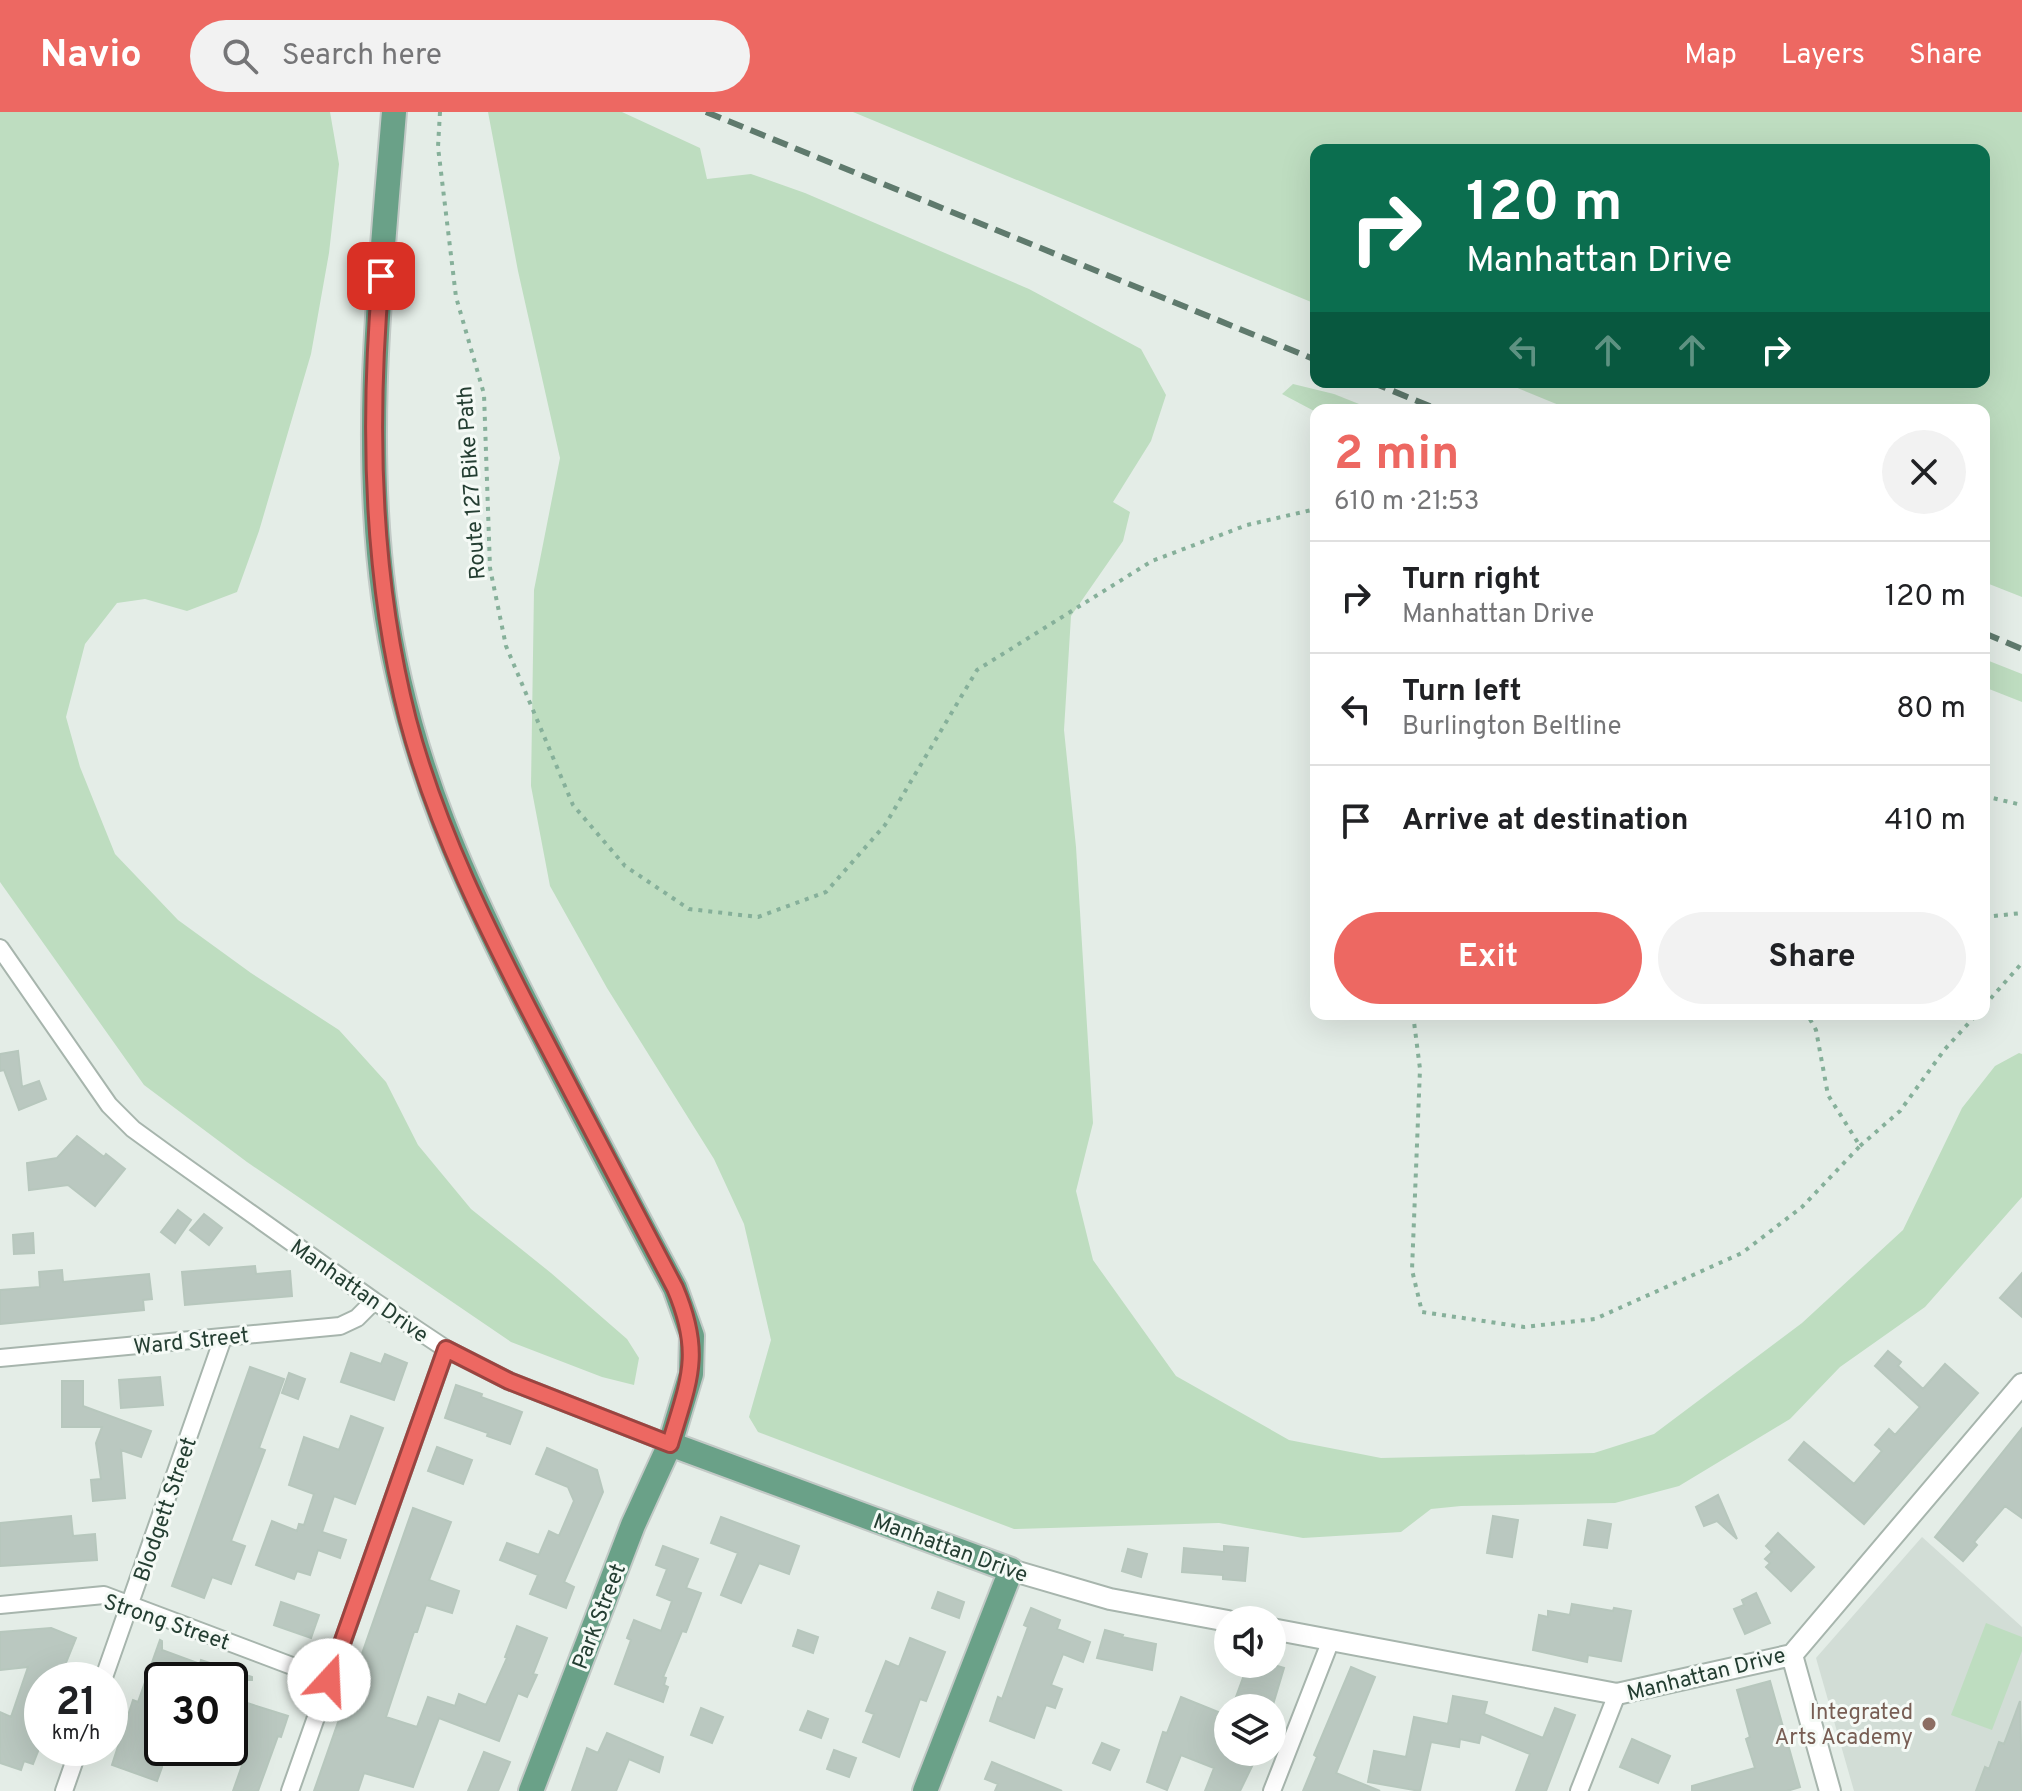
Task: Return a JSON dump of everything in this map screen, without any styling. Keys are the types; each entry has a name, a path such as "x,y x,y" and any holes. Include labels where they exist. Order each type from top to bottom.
{"main road":[{"name":"Park Street","path":"394,112 378,304 373,419 377,531 384,597 399,682 432,796 488,930 675,1288 692,1336 691,1374 670,1444 633,1525 531,1791"},
{"name":"Manhattan Drive","path":"670,1444 1011,1570"},
{"path":"925,1791 1011,1570"}],"street":[{"name":"Manhattan Drive","path":"0,948 109,1105 133,1129 446,1349 509,1381 670,1444"},
{"name":"Ward Street","path":"0,1358 340,1326 357,1318 374,1301"},
{"name":"Blodgett Street","path":"110,1662 223,1338"},
{"path":"290,1791 446,1349"},
{"name":"Manhattan Drive","path":"1286,1632 1617,1694 1792,1655 2022,1384"},
{"name":"Manhattan Drive","path":"1011,1570 1110,1599 1214,1618"},
{"name":"Strong Street","path":"0,1605 104,1595 329,1680"},
{"path":"1272,1791 1331,1640"},
{"path":"1792,1655 1830,1791"},
{"path":"1579,1791 1617,1694"},
{"path":"64,1791 73,1766"}],"path":[{"name":"Route 127 Bike Path","path":"440,112 438,147 456,297 484,394 490,568 506,646 573,805 625,866 689,909 758,917 826,892 885,825 977,670 1152,561 1247,525 1310,510"},
{"path":"1990,797 2022,805"},
{"path":"1990,916 2022,913"},
{"path":"1990,999 2022,963"},
{"path":"1414,1020 1420,1069 1412,1270 1422,1312 1524,1327 1595,1319 1742,1253 1802,1207 1860,1146 1900,1111 1945,1049 1972,1020"},
{"path":"1810,1020 1816,1030 1828,1095 1860,1146"}],"shaded area":[{"name":"Integrated Arts Academy","path":"1922,1537 2022,1627 2022,1791 1854,1791 1816,1658"}],"green space":[{"path":"0,112 330,112 339,164 329,253 311,354 259,531 237,592 187,611 145,599 117,603 85,644 66,717 80,767 115,854 178,920 251,973 339,1030 386,1082 418,1145 471,1209 627,1339 639,1358 634,1385 602,1377 511,1342 247,1162 144,1085 0,882"},
{"path":"488,112 622,112 700,148 707,179 751,174 805,193 1029,289 1141,349 1166,395 1151,441 1113,502 1130,512 1123,541 1071,616 1064,730 1076,847 1093,1123 1076,1191 1093,1260 1176,1376 1289,1440 1381,1458 1594,1453 1654,1434 1802,1323 1903,1230 1962,1108 1995,1066 2019,1053 2022,1054 2022,1197 1925,1307 1840,1367 1790,1419 1679,1486 1615,1503 1431,1509 1401,1532 1303,1538 1219,1523 1014,1529 758,1432 749,1417 771,1340 744,1224 714,1159 607,988 550,886 531,786 534,590 560,458 518,271"},
{"path":"853,112 2022,112 2022,597 1990,584 1990,404 1556,404 1518,388 1990,388 1990,144 1310,144 1310,302"},
{"path":"1293,384 1359,404 1310,404 1310,409 1282,394"},
{"path":"1990,661 2022,674 2022,702 1990,689"},
{"path":"1986,1623 2022,1637 2022,1651 1992,1730 1951,1715"}],"building":[{"path":"18,1051 22,1087 39,1081 46,1099 19,1110 4,1070 0,1071 0,1054"},
{"path":"77,1136 125,1169 95,1206 68,1185 29,1190 27,1163 57,1158"},
{"path":"178,1210 191,1220 175,1243 161,1232"},
{"path":"204,1214 222,1228 209,1245 190,1230"},
{"path":"33,1233 34,1253 14,1254 13,1235"},
{"path":"255,1266 256,1274 290,1271 292,1296 185,1305 182,1272"},
{"path":"62,1270 63,1282 149,1274 152,1299 143,1300 144,1310 0,1324 0,1290 40,1287 39,1272"},
{"path":"2022,1273 2022,1317 2000,1298"},
{"path":"1888,1351 1901,1362 1898,1366 1923,1389 1945,1364 1978,1393 1864,1524 1789,1460 1804,1442 1854,1484 1882,1451 1875,1445 1889,1429 1895,1435 1920,1407 1875,1366"},
{"path":"351,1353 381,1364 385,1354 407,1363 394,1400 341,1382"},
{"path":"250,1367 284,1379 259,1448 265,1450 231,1541 245,1546 231,1584 212,1577 204,1598 172,1586"},
{"path":"289,1373 305,1379 298,1399 282,1393"},
{"path":"160,1377 163,1405 121,1408 119,1380"},
{"path":"62,1381 83,1381 83,1406 151,1431 141,1457 121,1450 125,1498 93,1501 91,1480 101,1479 96,1443 102,1427 62,1427"},
{"path":"456,1385 522,1412 510,1444 445,1418"},
{"path":"351,1416 383,1428 355,1504 334,1496 322,1532 346,1540 340,1558 318,1550 310,1575 297,1571 294,1579 256,1565 272,1521 297,1531 299,1524 304,1525 314,1494 289,1485 304,1437 339,1450"},
{"path":"2022,1428 2022,1518 2005,1506 1974,1542 1977,1545 1963,1561 1935,1537"},
{"path":"437,1447 472,1460 463,1484 428,1471"},
{"path":"547,1448 597,1470 603,1492 564,1582 574,1587 566,1608 530,1594 538,1575 500,1560 507,1543 539,1555 549,1531 559,1536 574,1501 568,1487 536,1474"},
{"path":"1718,1495 1737,1539 1717,1521 1704,1526 1696,1507"},
{"path":"413,1508 451,1522 429,1580 459,1591 452,1613 426,1605 386,1717 417,1727 428,1697 455,1706 459,1694 486,1705 517,1626 547,1638 533,1674 537,1675 527,1697 518,1693 499,1741 439,1718 413,1787 364,1773 358,1791 314,1791"},
{"path":"71,1516 73,1536 95,1534 97,1560 0,1566 0,1523"},
{"path":"1493,1516 1518,1520 1512,1557 1487,1553"},
{"path":"721,1517 799,1546 789,1574 759,1563 741,1603 721,1595 738,1553 711,1543"},
{"path":"1588,1520 1611,1524 1607,1548 1584,1545"},
{"path":"1778,1533 1814,1567 1791,1591 1766,1567 1770,1563 1765,1559 1772,1552 1766,1546"},
{"path":"663,1546 698,1559 686,1588 701,1593 686,1632 682,1631 663,1677 666,1678 664,1685 668,1687 663,1702 615,1684 631,1640 627,1638 634,1620 661,1631 672,1601 657,1595 667,1569 656,1565"},
{"path":"1224,1546 1248,1548 1245,1581 1223,1579 1223,1575 1182,1572 1184,1548 1224,1552"},
{"path":"1128,1549 1147,1554 1141,1577 1122,1571"},
{"path":"938,1592 964,1602 959,1618 932,1608"},
{"path":"1756,1593 1770,1623 1745,1634 1734,1609 1744,1605 1742,1600"},
{"path":"281,1602 319,1615 311,1638 274,1625"},
{"path":"1572,1604 1631,1611 1621,1661 1588,1655 1587,1662 1533,1650 1539,1615 1548,1617 1548,1611 1570,1615"},
{"path":"1031,1608 1060,1620 1057,1629 1090,1642 1083,1662 1063,1654 1051,1685 1062,1689 1055,1708 1046,1705 1034,1738 990,1721 998,1697 1002,1699 1028,1627 1024,1625"},
{"path":"51,1628 76,1638 66,1662 24,1662 24,1667 0,1670 0,1632"},
{"path":"798,1630 818,1637 813,1653 793,1646"},
{"path":"1105,1630 1156,1644 1152,1670 1097,1658"},
{"path":"910,1638 945,1652 926,1701 920,1699 899,1757 863,1742 874,1714 866,1711 886,1661 899,1667"},
{"path":"160,1640 162,1650 195,1662 152,1662"},
{"path":"1351,1667 1375,1677 1336,1773 1380,1791 1303,1791 1317,1757 1314,1755"},
{"path":"1243,1678 1281,1678 1276,1694 1237,1694"},
{"path":"24,1679 24,1761 21,1770 0,1763 0,1712 11,1717"},
{"path":"1770,1681 1800,1787 1787,1791 1692,1791 1692,1786 1755,1768 1737,1690"},
{"path":"144,1685 144,1766 162,1766 157,1781 115,1766 128,1766 128,1715 133,1700 138,1702"},
{"path":"1453,1696 1487,1702 1484,1714 1543,1738 1555,1708 1575,1715 1546,1791 1516,1791 1530,1754 1481,1734 1479,1743 1460,1739 1459,1747 1431,1742 1420,1791 1368,1782 1374,1751 1406,1757 1414,1717 1448,1724"},
{"path":"1181,1697 1214,1710 1214,1766 1252,1766 1240,1791 1205,1791 1214,1768 1181,1755 1167,1790 1147,1782 1163,1732 1167,1733"},
{"path":"2020,1701 2022,1791 1976,1791 1985,1767 1989,1769 1999,1742 2004,1744"},
{"path":"248,1703 288,1716 258,1791 233,1791 242,1766 248,1766"},
{"path":"701,1708 723,1717 712,1743 691,1735"},
{"path":"808,1711 828,1719 821,1738 800,1730"},
{"path":"607,1733 663,1757 659,1772 629,1759 616,1791 572,1791 587,1748 598,1753"},
{"path":"1632,1739 1670,1756 1658,1783 1620,1767"},
{"path":"1102,1743 1119,1750 1110,1770 1093,1763"},
{"path":"834,1750 856,1758 849,1777 827,1769"},
{"path":"484,1752 510,1762 498,1791 468,1791"},
{"path":"992,1762 1062,1791 995,1791 998,1784 985,1779"}],"railway":[{"path":"706,112 1310,358"},
{"path":"1386,388 1424,404"},
{"path":"1990,636 2022,649"}],"place":[{"name":"Integrated Arts Academy","path":"1929,1724"}],"route":[{"path":"329,1680 446,1349 509,1381 670,1444 691,1374 692,1336 686,1313 488,930 448,840 409,722 391,640 377,531 373,419 381,276"}]}
